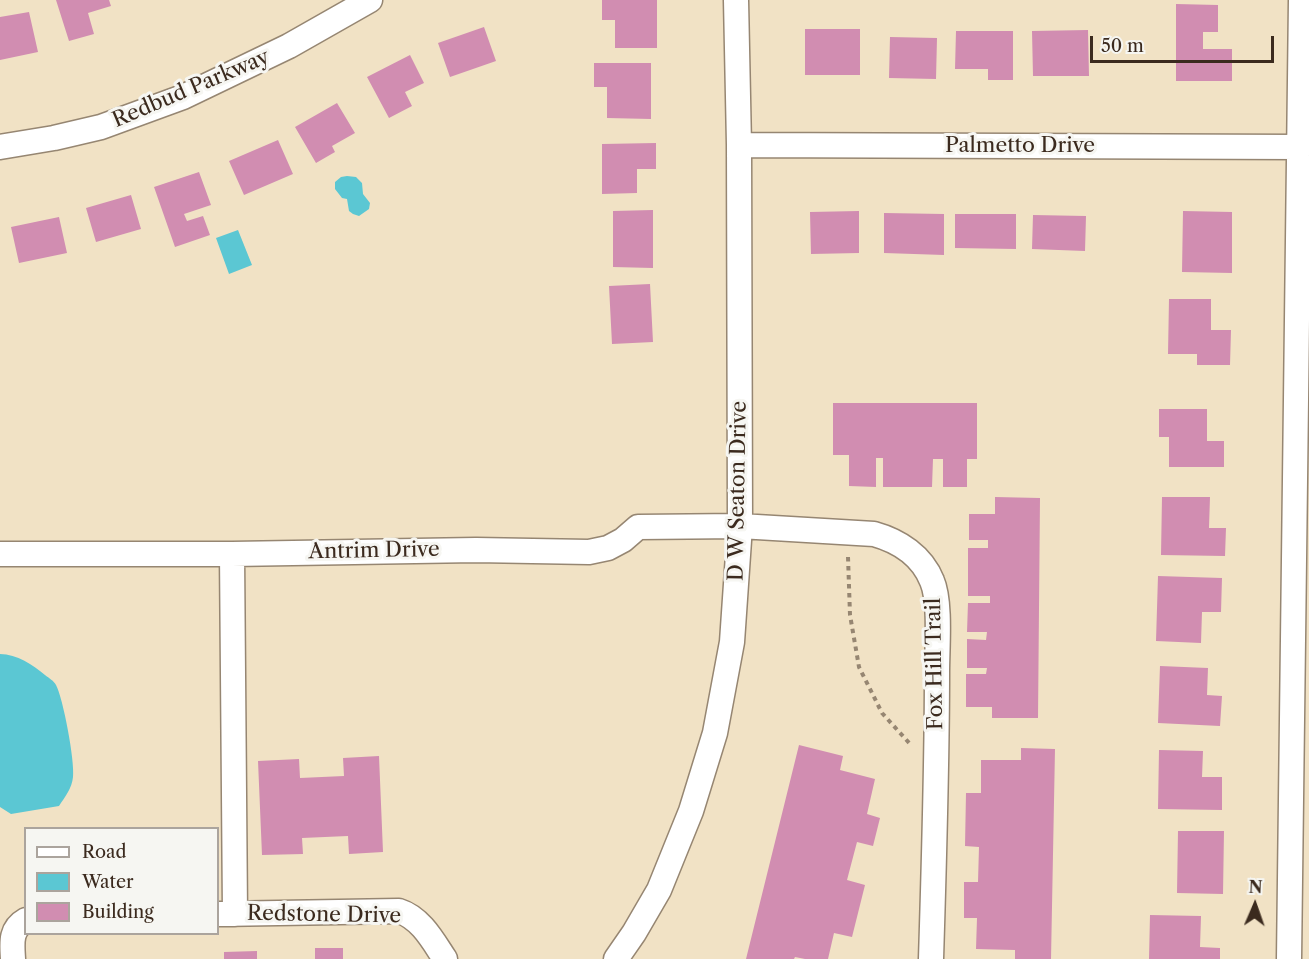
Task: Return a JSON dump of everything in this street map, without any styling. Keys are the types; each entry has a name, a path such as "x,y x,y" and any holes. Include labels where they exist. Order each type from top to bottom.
{"street":[{"name":"Redbud Parkway","path":"0,147 101,127 183,97 289,46 370,0"},
{"name":"D W Seaton Drive","path":"616,959 634,933 663,881 691,811 715,733 732,642 740,526 739,145 736,0"},
{"path":"1289,959 1301,0"},
{"name":"Palmetto Drive","path":"739,145 1300,147"},
{"name":"Fox Hill Trail","path":"740,526 874,534 888,538 907,549 927,570 933,584 937,620 931,959"},
{"name":"Antrim Drive","path":"0,554 232,554 465,550 589,552 608,548 623,540 638,527 740,526"},
{"path":"226,914 232,554"},
{"name":"Redstone Drive","path":"226,914 399,911 410,915 422,926 445,959"},
{"path":"13,959 12,935 18,925 24,921"}],"path":[{"path":"848,532 850,615 860,667 882,713 917,750 936,762"}],"water":[{"path":"347,176 356,177 362,183 363,194 370,203 369,209 359,216 349,211 347,199 342,198 335,189 335,182"},
{"path":"238,230 252,265 229,274 216,238"},
{"path":"0,654 19,658 30,664 53,681 59,692 68,730 73,777 68,792 59,806 11,814 0,807"}],"building":[{"path":"56,0 109,0 111,6 88,13 94,34 69,41"},
{"path":"602,0 657,0 657,48 615,48 615,20 602,20"},
{"path":"1176,4 1218,5 1218,32 1203,32 1203,49 1232,49 1232,81 1176,81"},
{"path":"29,12 38,52 0,60 0,17"},
{"path":"484,27 496,61 450,77 438,43"},
{"path":"805,29 860,29 860,75 805,75"},
{"path":"1088,30 1089,76 1033,76 1032,31"},
{"path":"956,31 1013,31 1013,80 988,80 988,69 955,69"},
{"path":"890,37 937,38 936,79 889,78"},
{"path":"410,55 424,83 405,92 412,106 389,118 367,77"},
{"path":"594,63 651,63 651,119 607,118 607,87 594,87"},
{"path":"337,103 355,133 332,146 335,152 316,163 295,127"},
{"path":"278,140 293,174 244,195 229,161"},
{"path":"656,143 656,169 637,169 637,193 602,194 602,144"},
{"path":"199,172 211,205 184,214 187,221 203,216 210,235 175,247 154,187"},
{"path":"131,195 141,229 96,242 86,208"},
{"path":"653,210 653,268 613,267 613,211"},
{"path":"859,211 859,253 811,254 810,212"},
{"path":"1183,211 1232,212 1232,273 1182,272"},
{"path":"884,213 944,214 944,255 884,253"},
{"path":"955,214 1016,214 1016,249 955,248"},
{"path":"1033,215 1086,216 1085,251 1032,249"},
{"path":"59,217 67,253 19,263 11,227"},
{"path":"650,284 653,342 612,344 609,286"},
{"path":"1169,299 1211,299 1211,330 1231,330 1230,365 1197,365 1197,354 1168,354"},
{"path":"833,403 977,403 977,459 967,459 967,487 943,487 943,459 933,459 932,487 883,487 883,458 876,458 876,487 849,486 849,455 833,455"},
{"path":"1159,409 1207,409 1207,441 1224,441 1224,467 1169,467 1169,437 1159,437"},
{"path":"995,497 1040,498 1038,718 992,718 992,707 966,707 966,674 986,674 987,668 967,668 967,639 986,640 987,632 967,632 968,603 990,603 990,596 968,596 968,548 988,548 988,540 969,540 969,514 995,514"},
{"path":"1162,497 1210,497 1209,528 1226,528 1225,556 1161,555"},
{"path":"1158,576 1222,578 1221,612 1202,612 1201,643 1156,641"},
{"path":"1160,666 1208,668 1207,695 1222,696 1220,726 1158,723"},
{"path":"799,745 843,756 840,770 875,779 867,814 880,818 873,846 857,842 847,880 865,885 852,937 834,933 828,959 795,957 794,959 746,959"},
{"path":"1021,748 1055,749 1051,959 1015,959 1015,950 976,949 977,918 964,918 964,882 978,882 979,847 965,846 966,793 981,793 981,760 1021,760"},
{"path":"1159,750 1203,751 1202,777 1222,777 1222,810 1158,809"},
{"path":"379,756 383,852 349,854 348,836 302,838 303,854 262,855 258,761 299,759 300,778 344,776 343,758"},
{"path":"1178,831 1224,831 1223,894 1177,893"},
{"path":"1150,915 1201,916 1200,947 1220,948 1220,959 1149,959"},
{"path":"315,948 343,948 343,959 315,959"},
{"path":"257,951 257,959 224,959 224,952"}]}
